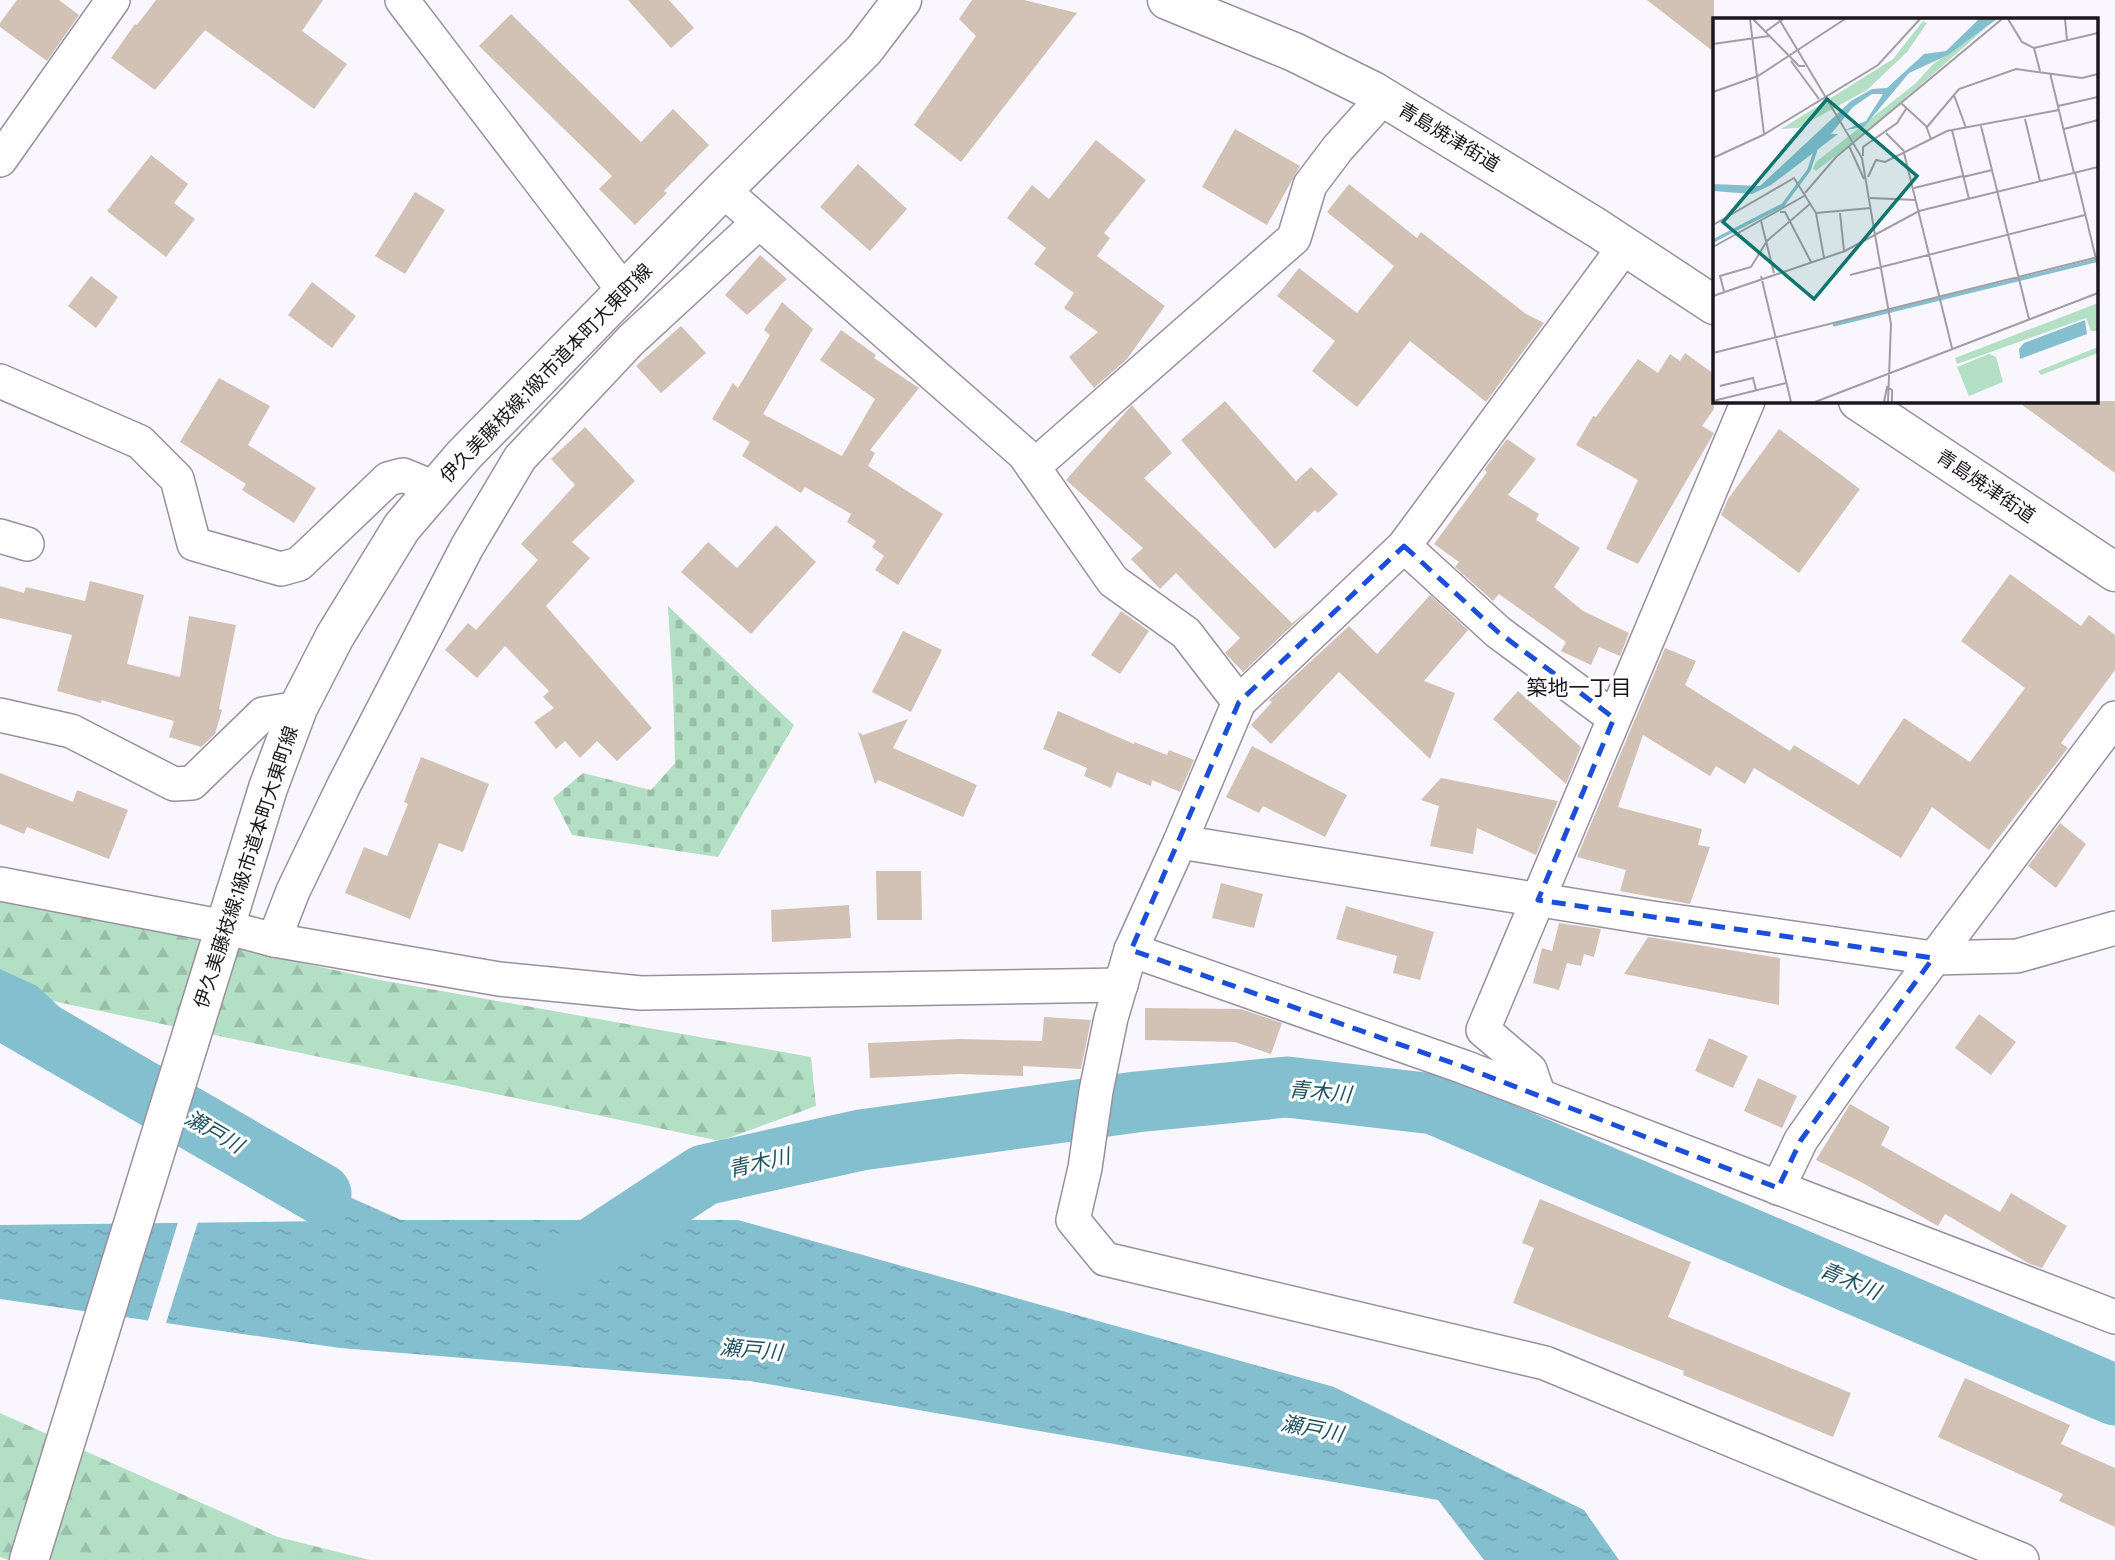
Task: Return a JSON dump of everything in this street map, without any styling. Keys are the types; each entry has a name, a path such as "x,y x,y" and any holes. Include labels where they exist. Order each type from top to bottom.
{"main road":[{"name":"伊久美藤枝線;1級市道本町大東町線","path":"29,1560 268,788 298,708 335,636 402,527 464,455 864,50 902,0"},
{"name":"青島焼津街道","path":"1167,0 1294,52 1383,98 1625,246 1713,304"},
{"name":"青島焼津街道","path":"1860,402 2115,572"}],"street":[{"path":"0,160 113,0"},
{"path":"402,0 624,291"},
{"path":"1034,467 1294,239 1310,185 1338,148 1383,98"},
{"path":"723,190 1024,454 1113,581 1186,633 1239,702"},
{"path":"274,940 293,891 344,785 467,547 520,458 631,340 758,223"},
{"path":"1625,246 1404,546 1239,702 1131,950 1111,1017 1073,1220 1105,1259 1545,1363 2022,1560"},
{"path":"0,381 140,442 177,479 194,544 281,569 299,564 388,480 403,475 435,488"},
{"path":"1539,1096 1530,1070 1483,1030 1748,402"},
{"path":"1404,546 1498,632 1614,718"},
{"path":"0,715 71,731 174,784 192,782 263,714 298,708"},
{"path":"1779,1188 1801,1140 1933,958 2115,718"},
{"path":"1180,842 1538,900 1933,958 2017,956 2115,928"},
{"path":"0,884 223,935 274,940 499,979 641,993 1121,985"},
{"path":"1131,950 1464,1067 2115,1317"}],"highlighted area":[{"path":"1404,546 1498,632 1614,718 1538,900 1933,958 1801,1140 1778,1188 1464,1067 1131,950 1239,702"}],"green space":[{"path":"668,606 794,725 718,857 572,835 553,798 583,773 651,790 675,763"},
{"path":"0,897 380,980 811,1057 816,1106 720,1141 0,990"},
{"path":"0,1413 278,1537 370,1560 9,1560 0,1557"}],"water":[{"path":"0,969 37,986 156,1098 153,1116 30,1038 0,1026"},
{"path":"247,1151 401,1220 738,1220 1334,1387 1584,1510 1619,1560 1484,1560 1438,1500 750,1381 340,1348 0,1299 0,1225 328,1221 241,1174"}],"pier":[{"path":"179,1219 199,1219 165,1326 147,1324"}],"building":[{"path":"17,0 59,0 79,15 47,61 0,27 0,23"},
{"path":"156,0 323,0 302,31 347,64 314,109 205,30 155,90 111,58"},
{"path":"628,0 669,0 694,28 671,48"},
{"path":"972,0 1024,0 1077,13 961,162 914,125 976,36 959,19"},
{"path":"1647,0 1714,0 1713,51"},
{"path":"511,14 641,142 673,109 709,145 635,225 599,189 612,176 479,46"},
{"path":"1235,129 1300,166 1267,225 1202,187"},
{"path":"1096,140 1146,180 1104,233 1110,238 1097,256 1165,306 1127,359 1094,388 1069,357 1098,332 1064,308 1074,293 1034,264 1046,248 1007,218 1032,185 1049,199"},
{"path":"151,155 188,184 174,203 195,219 166,257 107,211"},
{"path":"858,164 907,209 870,251 820,207"},
{"path":"1349,184 1417,238 1421,232 1526,314 1544,323 1486,402 1410,341 1357,407 1312,371 1335,341 1277,296 1299,268 1357,313 1394,266 1327,212"},
{"path":"415,192 445,210 405,274 375,256"},
{"path":"760,255 787,279 747,315 725,295"},
{"path":"91,276 118,297 96,328 68,306"},
{"path":"312,282 356,316 332,348 288,315"},
{"path":"782,302 813,329 763,414 842,456 875,399 820,360 841,330 876,355 874,358 919,388 870,450 875,453 868,466 943,514 898,585 875,570 884,556 872,547 876,541 847,522 851,514 805,487 801,493 742,456 750,442 712,419 733,383 738,388 770,335 764,330"},
{"path":"681,326 706,353 661,393 636,366"},
{"path":"1685,353 1713,373 1714,409 1702,426 1714,433 1638,564 1606,549 1638,480 1576,445 1593,416 1596,417 1638,359 1658,373 1670,354 1680,361"},
{"path":"219,378 270,406 248,445 316,488 294,523 242,490 246,484 180,442"},
{"path":"1225,401 1296,481 1311,467 1338,494 1318,513 1315,510 1275,549 1181,440"},
{"path":"2115,401 2115,473 2018,402"},
{"path":"1132,405 1172,453 1144,478 1292,623 1311,608 1243,672 1225,653 1240,638 1176,573 1160,589 1131,559 1143,548 1066,480"},
{"path":"585,427 635,481 572,542 590,558 546,606 652,728 617,761 597,741 580,758 565,741 556,749 534,722 554,708 543,697 549,691 505,646 477,678 445,650 468,623 476,630 538,560 521,544 575,485 551,459"},
{"path":"1779,429 1860,489 1799,573 1721,515 1728,499"},
{"path":"1507,439 1536,459 1508,495 1539,514 1536,520 1580,548 1554,587 1583,611 1629,633 1620,656 1599,647 1591,665 1561,651 1566,642 1499,594 1493,601 1455,567 1459,562 1434,544 1487,472 1484,470"},
{"path":"776,525 816,562 751,634 681,572 708,542 737,568"},
{"path":"2010,574 2081,626 2089,615 2115,635 2115,670 2061,743 2068,748 1989,850 1932,807 1901,858 1754,768 1745,784 1716,766 1710,776 1643,735 1618,807 1702,829 1698,845 1710,847 1690,904 1620,891 1626,870 1577,857 1665,648 1696,661 1685,685 1790,751 1794,745 1859,785 1904,718 1970,762 2025,688 1961,641"},
{"path":"90,581 144,595 127,664 180,677 189,616 236,625 219,709 222,710 215,734 201,747 169,737 174,721 101,700 101,703 57,691 72,635 0,618 0,586 24,593 26,587 85,601"},
{"path":"1430,595 1468,630 1424,681 1455,693 1430,759 1339,672 1271,744 1251,725 1272,702 1269,700 1349,626 1377,654"},
{"path":"1121,611 1149,631 1120,674 1091,655"},
{"path":"903,631 942,650 911,712 872,692"},
{"path":"1518,691 1581,747 1566,784 1493,719"},
{"path":"1058,711 1134,744 1167,755 1169,750 1194,760 1180,792 1152,780 1151,786 1117,772 1111,788 1084,776 1087,768 1043,749"},
{"path":"908,719 893,748 977,785 963,817 878,780 875,784 858,732 863,735"},
{"path":"1252,746 1347,795 1325,837 1263,806 1259,813 1226,797"},
{"path":"421,757 489,784 463,852 439,843 410,919 345,893 364,847 387,856 408,804 404,802"},
{"path":"0,773 73,802 77,790 128,810 109,859 27,827 24,834 0,824"},
{"path":"1441,778 1558,801 1536,855 1477,828 1473,854 1430,846 1439,806 1421,800"},
{"path":"2060,823 2086,844 2056,888 2028,866"},
{"path":"876,871 921,871 922,920 877,920"},
{"path":"1221,883 1263,894 1254,928 1212,918"},
{"path":"849,905 851,938 772,942 771,910"},
{"path":"1346,906 1434,932 1420,980 1393,973 1397,956 1336,939"},
{"path":"1559,923 1601,929 1594,957 1584,954 1581,966 1567,963 1559,990 1533,983 1542,948 1552,951"},
{"path":"1648,937 1780,958 1779,1005 1624,974"},
{"path":"1145,1008 1241,1009 1282,1023 1271,1054 1235,1042 1145,1040"},
{"path":"1979,1014 2016,1042 1991,1075 1955,1048"},
{"path":"1044,1017 1091,1020 1081,1069 1023,1066 1023,1076 959,1074 870,1078 868,1043 959,1039 1042,1041"},
{"path":"1709,1038 1748,1056 1733,1088 1695,1071"},
{"path":"1758,1078 1797,1096 1782,1128 1744,1111"},
{"path":"1850,1104 1890,1127 1881,1145 2000,1212 2011,1193 2067,1226 2042,1268 2028,1263 1945,1214 1938,1226 1816,1160"},
{"path":"1540,1199 1691,1262 1668,1317 1851,1393 1833,1437 1683,1375 1684,1371 1513,1303 1534,1248 1522,1243"},
{"path":"1965,1378 2070,1425 2061,1444 2115,1468 2115,1527 2059,1501 2063,1494 1938,1437"}],"waterway":[{"name":"瀬戸川","path":"0,1008 321,1194"},
{"name":"青木川","path":"567,1265 704,1175 861,1140 1136,1102 1287,1087 1434,1104 2115,1395"}],"district":[{"name":"築地一丁目","path":"1579,688"}]}
